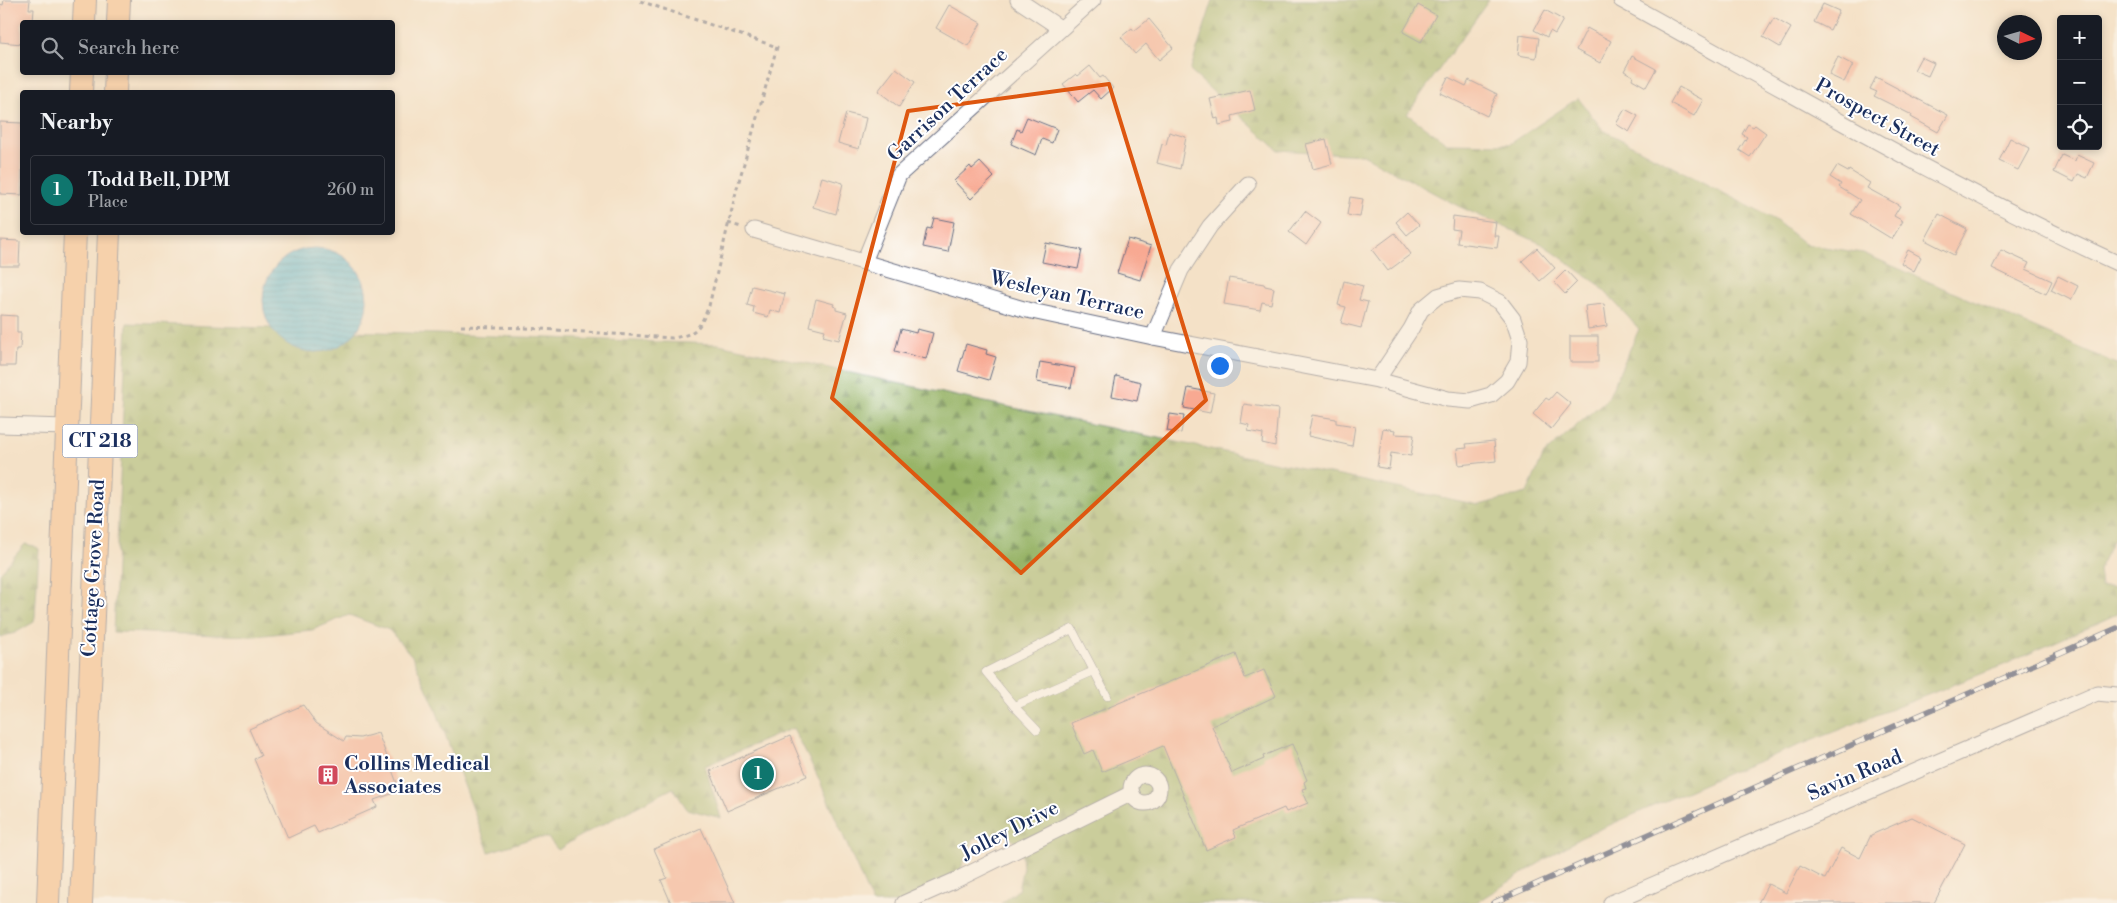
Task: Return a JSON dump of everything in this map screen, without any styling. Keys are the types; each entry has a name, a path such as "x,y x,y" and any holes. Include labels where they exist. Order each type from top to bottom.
{"main road":[{"path":"84,20 85,0"},
{"path":"118,20 119,0"},
{"path":"81,90 82,75"},
{"path":"115,90 116,75"},
{"name":"Cottage Grove Road","path":"48,903 75,235"},
{"name":"Cottage Grove Road","path":"81,903 109,235"},
{"path":"58,648 91,650"}],"street":[{"path":"1018,0 1060,28"},
{"name":"Garrison Terrace","path":"864,262 899,175 1093,0"},
{"name":"Prospect Street","path":"1622,0 1943,177 2035,225 2117,262"},
{"path":"1153,337 1181,270 1210,226 1248,184"},
{"name":"Wesleyan Terrace","path":"754,230 1027,310 1153,337 1377,380 1448,399 1470,401 1491,395 1508,381 1518,362 1520,340 1514,319 1500,302 1480,292 1459,290 1438,296 1421,310 1411,329 1377,380"},
{"path":"0,424 66,428"},
{"name":"Savin Road","path":"1611,903 2097,693 2117,695"},
{"name":"Jolley Drive","path":"904,903 956,880 1132,793"}],"lane":[{"path":"1037,730 986,672 1072,629 1107,696"},
{"path":"1014,706 1094,671"}],"path":[{"path":"461,326 526,328 672,338 690,335 702,323 709,306 736,188 777,47 637,0"}],"highlighted area":[{"path":"1109,84 1206,400 1021,573 832,398 908,111"}],"green space":[{"path":"1213,0 1489,0 1407,114 1447,143 1510,144 1578,98 1603,130 1775,220 1805,244 1863,253 2117,364 2117,533 2099,569 2101,587 2117,587 2117,614 2004,665 1729,773 1580,838 1475,903 1001,903 1018,890 1023,867 1021,847 1005,834 974,838 956,880 904,903 872,903 818,777 793,728 705,766 721,818 687,809 673,788 578,837 558,850 548,838 533,838 489,852 435,707 412,656 389,630 349,615 312,630 255,636 113,632 127,323 719,344 961,397 1479,505 1527,493 1544,454 1608,398 1639,329 1598,284 1542,244 1458,206 1363,155 1278,150 1190,71"},
{"path":"25,544 39,549 34,622 15,633 0,637 0,573"}],"water":[{"path":"315,248 335,252 352,263 363,280 367,300 363,320 352,337 335,348 315,352 295,348 278,337 267,320 263,300 267,280 278,263 295,252"}],"building":[{"path":"4,0 30,0 29,9 34,9 33,20 20,20 20,44 0,42 0,4 3,5"},
{"path":"1823,4 1839,11 1830,30 1814,22"},
{"path":"949,5 981,23 968,46 936,28"},
{"path":"1418,5 1436,15 1421,42 1403,32"},
{"path":"1545,10 1563,20 1555,34 1550,31 1547,37 1534,30"},
{"path":"1774,18 1791,28 1780,47 1763,37"},
{"path":"1149,19 1173,48 1159,60 1146,44 1135,54 1121,37 1132,28 1134,31"},
{"path":"1587,28 1611,41 1600,63 1576,50"},
{"path":"1520,35 1539,38 1536,58 1518,55"},
{"path":"1632,56 1656,69 1646,87 1632,79 1633,76 1624,71"},
{"path":"1838,57 1853,65 1844,82 1829,75"},
{"path":"1921,57 1934,63 1928,76 1914,70"},
{"path":"1090,66 1100,78 1103,76 1113,88 1101,99 1093,90 1078,102 1063,84 1076,74 1078,76"},
{"path":"896,68 915,82 899,107 878,91"},
{"path":"1448,77 1466,86 1469,80 1497,94 1487,116 1440,93"},
{"path":"1876,77 1948,115 1938,132 1911,117 1912,115 1874,96 1877,92 1870,89"},
{"path":"1679,87 1703,100 1694,116 1670,103"},
{"path":"1250,90 1255,110 1232,116 1233,122 1219,125 1218,118 1215,119 1210,99"},
{"path":"1625,109 1638,116 1629,132 1616,124"},
{"path":"846,113 866,118 859,149 838,143"},
{"path":"1027,117 1057,129 1052,143 1042,139 1036,155 1011,144 1017,129 1021,131"},
{"path":"0,122 20,123 20,195 0,194"},
{"path":"1748,124 1753,127 1755,125 1766,133 1750,157 1739,150 1747,137 1742,134"},
{"path":"1169,132 1186,137 1180,169 1157,163 1162,144 1166,145"},
{"path":"2010,138 2030,148 2018,170 1999,161"},
{"path":"1326,139 1332,164 1313,169 1306,144"},
{"path":"2062,155 2075,161 2077,155 2094,163 2087,178 2078,174 2074,182 2054,172"},
{"path":"980,162 994,177 971,199 954,181 970,166 972,169"},
{"path":"1837,166 1848,172 1849,170 1870,183 1867,188 1900,206 1894,216 1903,221 1892,239 1851,214 1860,200 1839,187 1841,184 1830,177"},
{"path":"822,177 843,183 836,214 813,207"},
{"path":"1350,197 1363,199 1360,217 1347,215"},
{"path":"1305,211 1321,223 1306,245 1289,232"},
{"path":"1407,212 1419,225 1407,235 1396,222"},
{"path":"1939,214 1967,229 1954,255 1925,240"},
{"path":"1453,216 1496,222 1494,236 1499,236 1497,248 1457,243 1459,230 1452,229"},
{"path":"934,218 954,222 948,252 923,247 927,228 931,229"},
{"path":"1395,233 1411,254 1388,271 1372,250"},
{"path":"1128,239 1151,246 1140,280 1117,273"},
{"path":"0,240 20,241 19,266 0,266"},
{"path":"1046,243 1082,250 1078,269 1042,262"},
{"path":"1537,248 1555,268 1540,281 1522,261"},
{"path":"1908,250 1921,257 1914,271 1901,263"},
{"path":"2001,250 2029,263 2026,269 2052,281 2046,294 1992,268"},
{"path":"1566,270 1577,282 1565,294 1554,282"},
{"path":"2058,276 2078,286 2071,300 2051,290"},
{"path":"1229,278 1264,284 1274,288 1271,304 1262,302 1260,310 1224,304"},
{"path":"1344,281 1363,286 1359,300 1368,302 1361,328 1341,323 1346,307 1338,305"},
{"path":"752,286 785,294 780,313 770,310 768,317 753,313 754,307 747,305"},
{"path":"816,299 834,304 833,306 836,307 836,310 847,313 839,340 823,336 825,330 809,326"},
{"path":"1604,304 1607,326 1588,329 1585,306"},
{"path":"0,315 17,316 17,333 21,333 20,349 16,349 15,366 0,366"},
{"path":"901,329 916,333 917,329 933,333 926,359 895,351"},
{"path":"1570,336 1598,336 1598,362 1570,362"},
{"path":"966,344 987,350 986,354 996,357 989,380 958,371"},
{"path":"1040,362 1075,368 1071,388 1037,382"},
{"path":"1116,376 1141,382 1137,401 1112,396"},
{"path":"1188,388 1214,393 1210,413 1184,408"},
{"path":"1556,392 1571,404 1551,429 1533,414 1546,398 1549,400"},
{"path":"1244,404 1278,409 1275,446 1262,443 1263,434 1248,431 1249,425 1241,423"},
{"path":"1170,414 1184,416 1181,433 1167,431"},
{"path":"1312,415 1336,419 1336,423 1355,426 1352,446 1308,436"},
{"path":"1383,428 1395,430 1394,434 1414,435 1411,456 1391,453 1389,469 1377,467"},
{"path":"1494,441 1496,461 1459,465 1457,449 1467,448 1466,444"},
{"path":"1236,654 1245,678 1264,670 1276,696 1212,726 1232,773 1264,759 1263,756 1292,744 1307,780 1304,782 1306,788 1302,789 1308,803 1286,812 1284,808 1233,830 1236,837 1206,850 1163,746 1102,772 1093,750 1084,754 1071,723"},
{"name":"Collins Medical Associates","path":"303,705 316,723 344,741 346,737 360,738 378,733 400,791 374,800 377,807 318,833 314,826 288,838 254,759 261,756 249,729"},
{"path":"790,736 807,776 727,811 710,771"},
{"path":"1912,817 1965,844 1934,903 1758,903 1768,884 1786,893 1800,866 1825,879 1841,848 1860,858 1871,835"},
{"path":"701,828 735,903 671,903 661,880 667,878 654,849"}],"railway":[{"path":"1493,903 2117,628"}],"place":[{"name":"Todd Bell, DPM","path":"758,774"},
{"name":"Collins Medical Associates","path":"328,775"}]}
